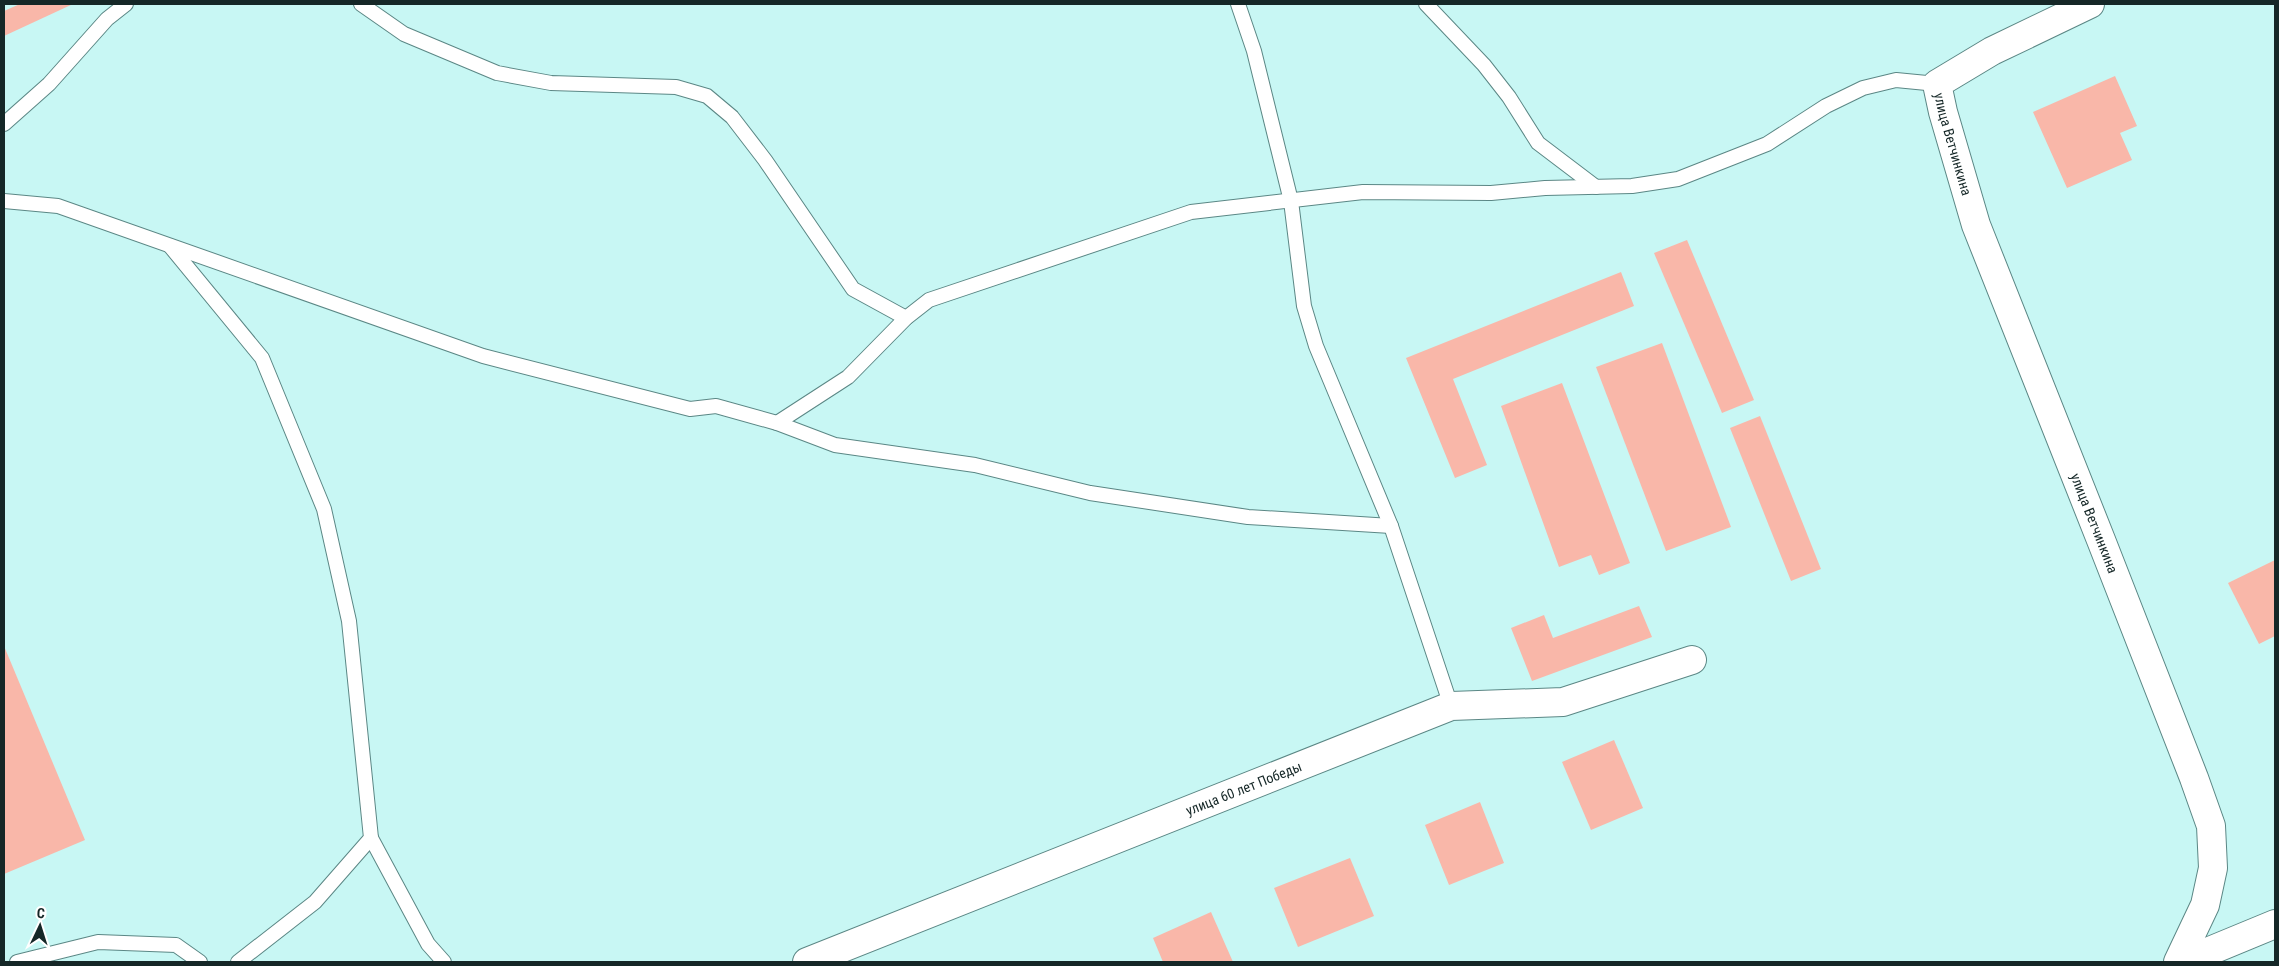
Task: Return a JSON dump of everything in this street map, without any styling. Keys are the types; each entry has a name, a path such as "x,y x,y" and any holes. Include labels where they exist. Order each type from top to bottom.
{"street":[{"path":"1937,84 1992,51 2090,4"},
{"name":"улица Ветчинкина","path":"1937,84 1943,112 1976,225 2102,540 2211,826 2213,868 2205,905 2178,962"},
{"name":"улица 60 лет Победы","path":"807,962 1451,706 1563,702 1692,660"},
{"path":"2183,962 2275,924"}],"lane":[{"path":"4,124 49,84 107,19 126,4"},
{"path":"361,4 404,34 497,73 551,83 676,87 707,96 732,117 743,131 853,289 906,318"},
{"path":"1238,4 1254,51 1291,201 1304,306 1316,346 1391,526 1451,706"},
{"path":"1426,4 1494,78 1509,97 1538,143 1596,187"},
{"path":"777,424 848,377 906,318 929,300 1191,212 1363,192 1491,193 1545,188 1632,186 1678,179 1767,144 1826,106 1863,88 1896,80 1937,84"},
{"path":"4,201 58,206 483,356 690,410 716,406 777,424 835,445 975,466 1090,493 1248,517 1391,526"},
{"path":"170,246 262,358 324,508 349,621 371,838 428,944 444,962"},
{"path":"238,962 315,902 371,838"},
{"path":"17,962 98,942 176,944 200,962"}],"building":[{"path":"20,4 73,4 4,36 4,11"},
{"path":"2115,76 2137,126 2120,133 2132,160 2067,188 2033,112"},
{"path":"1687,240 1754,400 1722,413 1654,253"},
{"path":"1621,272 1634,306 1453,379 1487,465 1455,478 1406,358"},
{"path":"1662,343 1731,527 1666,551 1596,367"},
{"path":"1562,383 1630,563 1599,575 1591,555 1559,567 1501,406"},
{"path":"1760,416 1821,569 1791,581 1730,428"},
{"path":"2275,560 2275,636 2259,644 2228,583"},
{"path":"1639,606 1652,637 1532,681 1511,628 1544,615 1553,638"},
{"path":"4,646 85,840 4,874"},
{"path":"1614,740 1643,808 1591,830 1562,762"},
{"path":"1480,802 1504,863 1449,885 1425,825"},
{"path":"1350,858 1374,916 1298,947 1274,888"},
{"path":"1211,912 1233,962 1163,962 1153,938"}]}
